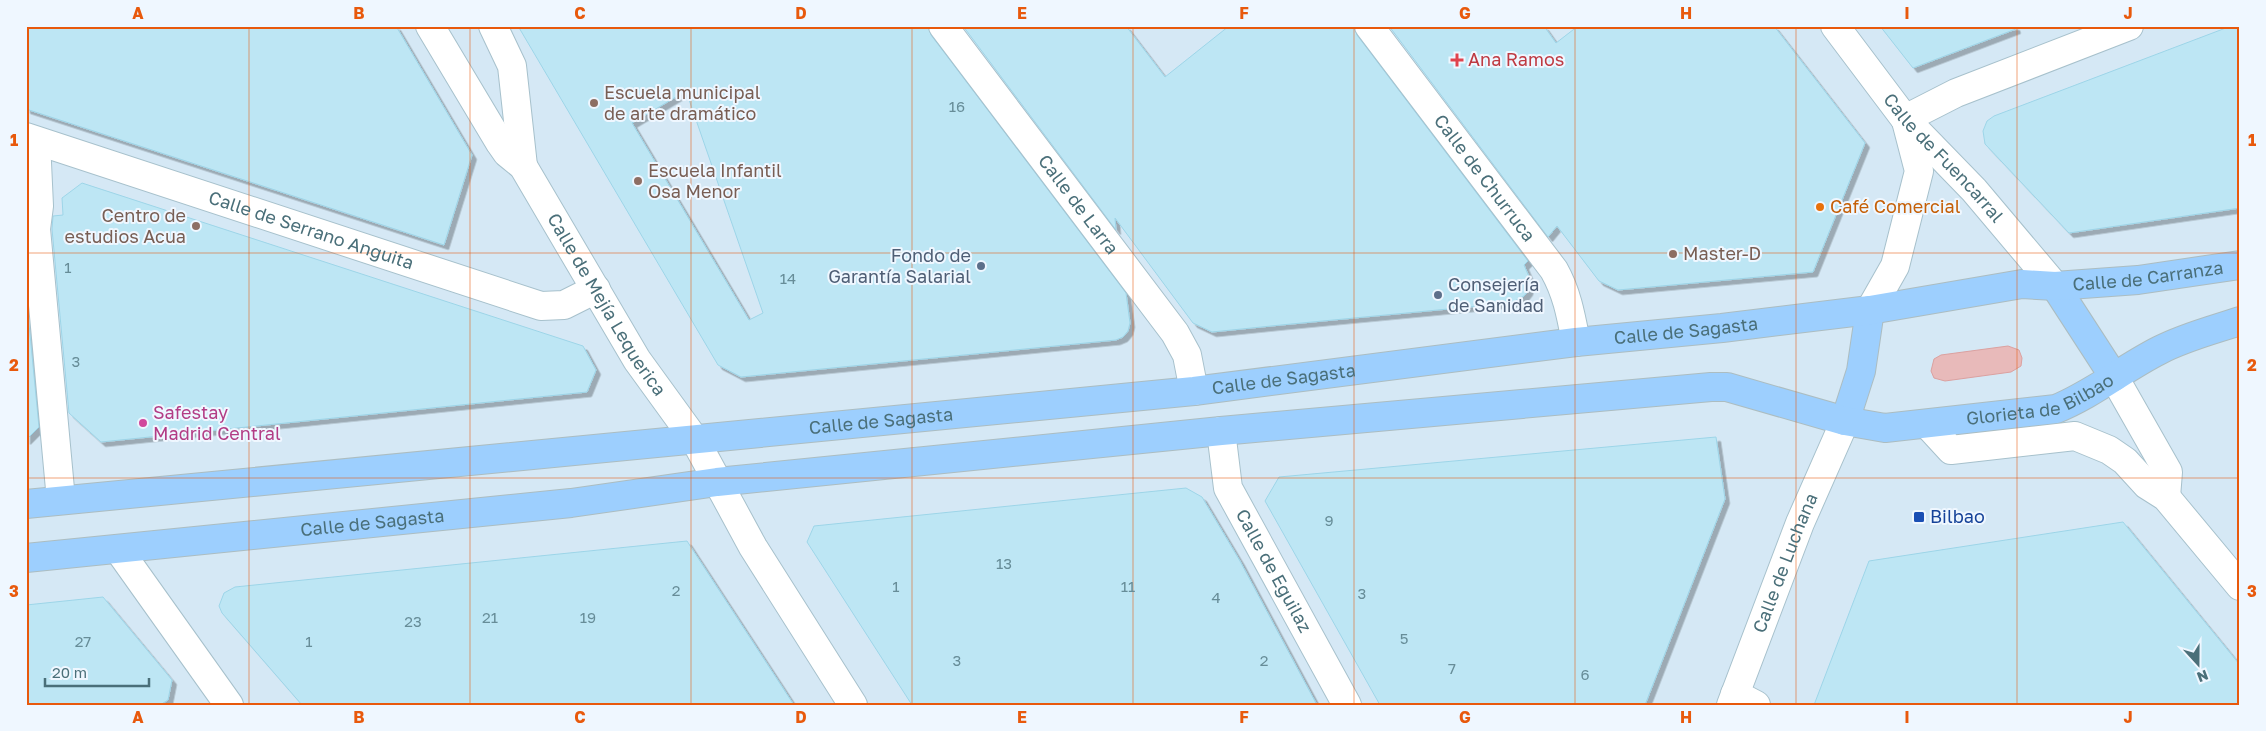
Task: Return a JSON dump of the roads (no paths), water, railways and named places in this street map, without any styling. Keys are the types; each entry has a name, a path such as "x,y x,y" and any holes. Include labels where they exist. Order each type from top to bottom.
{"main road":[{"name":"Calle de Carranza","path":"2055,286 2138,280 2240,265"},
{"path":"1845,421 1861,371 1870,310 2022,284 2055,286"},
{"name":"Glorieta de Bilbao","path":"1845,421 1885,428 1928,425 2056,409 2075,401 2114,376 2055,286"},
{"name":"Calle de Sagasta","path":"26,504 1194,391 1576,342 1722,328 1870,310"},
{"path":"2114,376 2179,341 2240,321"},
{"name":"Calle de Sagasta","path":"26,558 572,503 717,482 1221,431 1711,387 1727,387 1845,421"}],"street":[{"name":"Calle de Mejía Lequerica","path":"430,26 507,153 523,166 648,377 695,440"},
{"name":"Calle de Mejía Lequerica","path":"493,26 512,66 523,166"},
{"name":"Calle de Larra","path":"943,26 1175,333 1187,355 1194,391"},
{"name":"Calle de Churruca","path":"1368,26 1554,270 1563,285 1576,342"},
{"name":"Calle de Fuencarral","path":"1835,26 1905,119 1974,190 2055,286"},
{"path":"1870,310 1895,266 1920,171 1905,119 1956,93 2129,26"},
{"path":"31,139 39,206 36,229 61,500"},
{"name":"Calle de Serrano Anguita","path":"31,139 541,306 564,305 596,289"},
{"path":"2114,376 2168,472 2166,496"},
{"name":"Calle de Luchana","path":"1741,701 1800,523 1845,421"},
{"path":"1928,425 1951,450 2075,436 2109,450 2125,461 2147,485 2166,496 2240,586"},
{"name":"Calle de Eguilaz","path":"1221,431 1228,488 1347,705"},
{"path":"695,440 758,554 853,705"},
{"path":"118,549 228,704"}],"place":[{"name":"Ana Ramos","path":"1457,60"},
{"name":"Escuela municipal de arte dramático","path":"594,103"},
{"name":"Escuela Infantil Osa Menor","path":"638,181"},
{"name":"Café Comercial","path":"1820,207"},
{"name":"Centro de estudios Acua","path":"196,226"},
{"name":"Master-D","path":"1673,254"},
{"name":"Fondo de Garantía Salarial","path":"981,266"},
{"name":"Consejería de Sanidad","path":"1438,295"},
{"name":"Safestay Madrid Central","path":"143,423"},
{"name":"Bilbao","path":"1919,517"}]}
